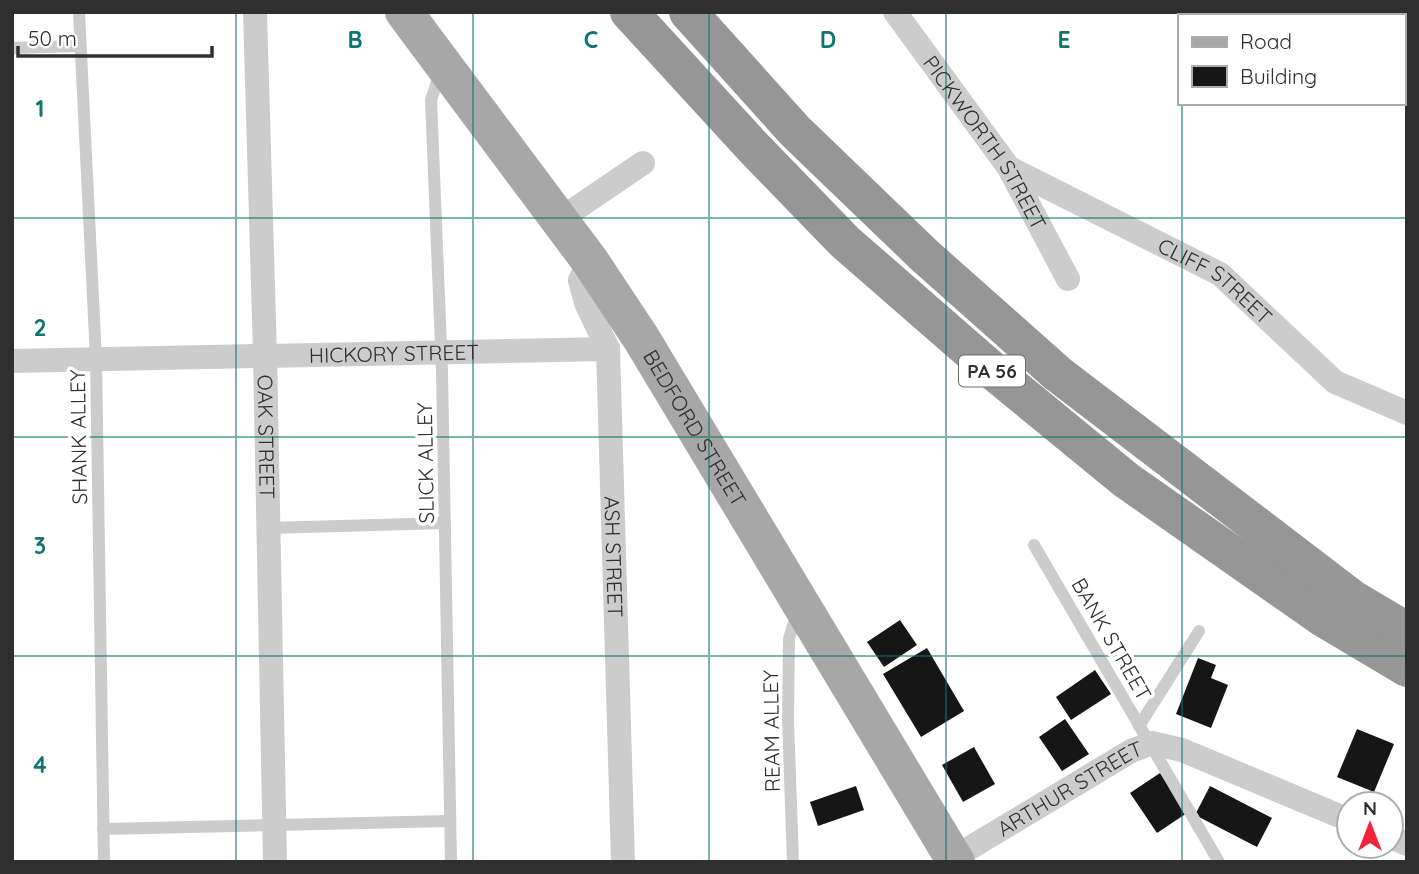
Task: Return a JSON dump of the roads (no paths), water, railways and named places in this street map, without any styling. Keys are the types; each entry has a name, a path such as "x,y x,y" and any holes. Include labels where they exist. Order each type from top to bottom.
{"highway":[{"name":"PA 56","path":"629,12 751,145 845,242 993,371 1126,480 1323,618 1407,668"},
{"name":"PA 56","path":"688,12 795,131 924,254 1058,374 1353,599 1407,631"}],"main road":[{"name":"BEDFORD STREET","path":"404,12 590,261 641,338 955,860"}],"street":[{"name":"OAK STREET","path":"255,12 275,862"},
{"name":"PICKWORTH STREET","path":"895,12 1009,168 1068,279"},
{"path":"559,220 643,163"},
{"name":"CLIFF STREET","path":"1009,168 1220,274 1335,382 1407,413"},
{"name":"ASH STREET","path":"590,261 580,280 586,303 608,349 623,862"},
{"name":"HICKORY STREET","path":"12,361 608,349"},
{"name":"ARTHUR STREET","path":"955,860 1131,751 1146,734 1335,814"}],"lane":[{"name":"SHANK ALLEY","path":"79,12 96,359 103,862"},
{"path":"12,48 80,46"},
{"name":"SLICK ALLEY","path":"444,65 431,100 442,351 451,862"},
{"path":"269,528 445,523"},
{"name":"BANK STREET","path":"1034,545 1219,862"},
{"name":"REAM ALLEY","path":"793,862 788,720 789,639 800,602"},
{"path":"1146,734 1199,631"},
{"path":"103,829 450,821"}]}
